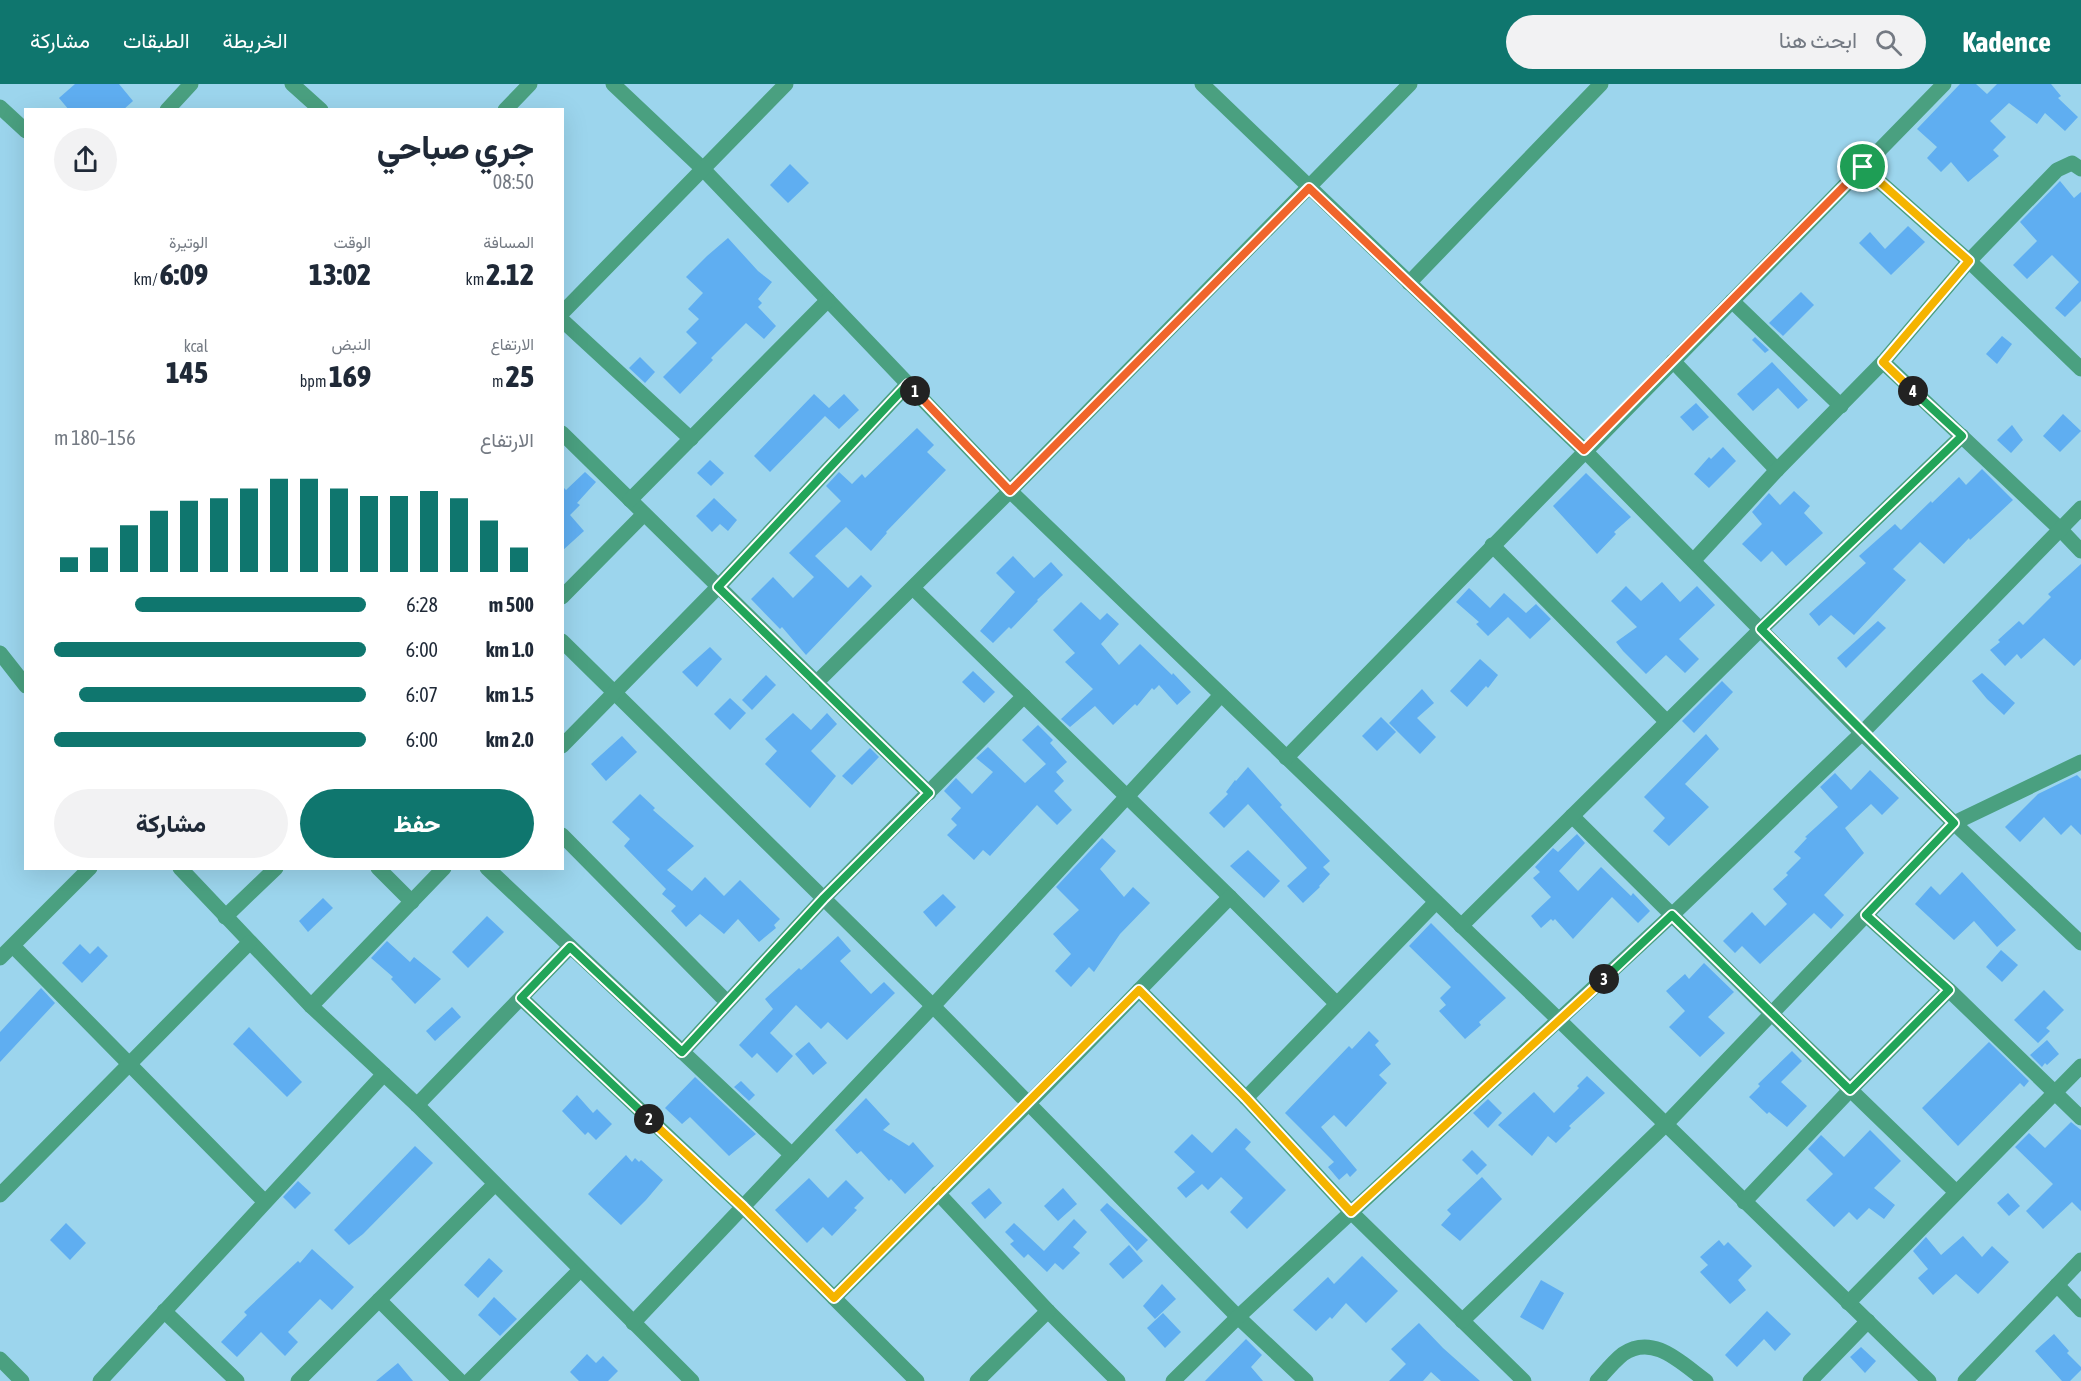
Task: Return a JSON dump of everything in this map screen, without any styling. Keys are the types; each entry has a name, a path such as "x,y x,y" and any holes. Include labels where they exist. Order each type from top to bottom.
{"street":[{"path":"169,108 191,84"},
{"path":"292,84 319,108"},
{"path":"507,108 530,84"},
{"path":"613,84 703,169 1010,491 1560,1020 1929,1381"},
{"path":"564,311 786,84"},
{"path":"1202,84 1584,450 1862,733 2081,943"},
{"path":"816,683 1010,491 1410,84"},
{"path":"1409,283 1601,84"},
{"path":"1286,758 1584,450 1944,84"},
{"path":"0,107 24,129"},
{"path":"1694,560 1777,470 1883,362 1969,261 2057,170 2072,163 2081,169"},
{"path":"1863,167 1969,261 2081,369"},
{"path":"630,500 828,300"},
{"path":"1732,301 1841,406"},
{"path":"564,322 691,439"},
{"path":"1673,361 1777,470"},
{"path":"1883,362 2081,551"},
{"path":"564,744 718,587 908,384"},
{"path":"564,435 929,793"},
{"path":"1461,926 1761,629 1962,436"},
{"path":"1173,1381 1238,1317 1672,915 1862,733 2081,508"},
{"path":"564,595 644,514"},
{"path":"1492,545 1667,722"},
{"path":"913,588 1230,897 1336,1004"},
{"path":"564,643 933,1006 1238,1317 1306,1381"},
{"path":"0,653 24,683"},
{"path":"633,1323 933,1006 1221,695"},
{"path":"682,1052 824,898 1024,696"},
{"path":"1461,1321 1665,1125 1954,823 2081,762"},
{"path":"1572,816 1956,1192"},
{"path":"564,837 727,1002"},
{"path":"0,958 88,870"},
{"path":"182,870 311,1006 417,1105 692,1381"},
{"path":"225,917 274,870"},
{"path":"380,870 412,902"},
{"path":"311,1006 442,870"},
{"path":"490,870 792,1155"},
{"path":"834,1298 1230,897"},
{"path":"1246,1098 1436,902"},
{"path":"1866,915 1949,990 2081,1118"},
{"path":"0,1195 249,943"},
{"path":"13,946 265,1202"},
{"path":"417,1105 570,947"},
{"path":"1139,990 1246,1098 1351,1212 1524,1381"},
{"path":"1744,1202 1949,990"},
{"path":"521,998 743,1207 917,1381"},
{"path":"1848,1303 2081,1066"},
{"path":"99,1381 384,1074"},
{"path":"298,1381 495,1184"},
{"path":"938,1193 1048,1311 1118,1381"},
{"path":"1965,1381 2081,1260"},
{"path":"470,1381 580,1270"},
{"path":"2057,1285 2081,1310"},
{"path":"379,1300 460,1381"},
{"path":"164,1311 237,1381"},
{"path":"977,1381 1048,1311"},
{"path":"1810,1381 1868,1322"},
{"path":"1597,1381 1623,1354 1642,1346 1661,1348 1706,1381"},
{"path":"0,1359 22,1381"}],"building":[{"path":"75,84 119,84 133,101 125,108 67,108 59,98"},
{"path":"1960,84 1976,84 1987,94 1997,84 2051,84 2061,96 2058,98 2078,117 2065,131 2045,113 2037,124 2009,103 1990,121 2006,137 1993,150 1999,156 1968,182 1951,162 1941,172 1927,158 1937,147 1917,129"},
{"path":"790,164 809,183 788,203 770,185"},
{"path":"2060,181 2074,198 2081,192 2081,301 2065,317 2055,308 2079,282 2052,255 2027,279 2013,265 2037,241 2020,222"},
{"path":"1908,226 1925,242 1891,275 1859,243 1870,232 1885,249"},
{"path":"728,238 758,271 772,282 758,299 762,303 758,307 776,326 764,339 746,323 711,358 713,360 680,394 663,377 697,343 686,332 699,319 688,309 703,293 686,277"},
{"path":"1801,292 1814,305 1783,336 1769,323"},
{"path":"2002,336 2012,344 1997,364 1986,354"},
{"path":"1755,337 1769,350 1765,353 1752,340"},
{"path":"640,357 655,372 645,383 629,368"},
{"path":"1772,362 1808,400 1798,409 1778,388 1753,411 1737,394"},
{"path":"814,394 829,408 844,394 859,410 839,429 825,416 770,472 754,456"},
{"path":"1696,403 1709,417 1693,431 1680,417"},
{"path":"2063,414 2081,431 2060,452 2043,436"},
{"path":"2012,425 2023,440 2011,453 1997,440"},
{"path":"917,428 934,445 927,452 946,470 886,532 871,551 846,527 815,556 848,588 861,575 872,586 806,655 782,627 780,629 751,599 773,577 793,598 814,577 789,553 841,501 826,486 839,472 852,484 862,474 865,478"},
{"path":"1723,447 1736,461 1709,488 1694,474 1709,457 1711,459"},
{"path":"710,460 724,473 711,486 697,473"},
{"path":"1982,469 2013,500 1970,540 1969,538 1944,564 1920,542 1893,569 1906,580 1854,635 1831,615 1819,626 1809,614 1866,563 1859,556 1895,524 1901,530 1959,477 1966,485"},
{"path":"585,472 596,482 577,503 580,505 570,515 584,531 564,549 564,488 566,490"},
{"path":"1586,473 1631,517 1614,532 1616,534 1597,554 1553,506"},
{"path":"1794,491 1810,506 1804,513 1823,533 1786,566 1772,551 1761,562 1742,544 1762,524 1752,512 1769,493 1780,505"},
{"path":"714,498 737,520 728,531 720,524 712,532 696,516"},
{"path":"1013,556 1034,578 1051,562 1063,575 1011,629 1009,627 993,643 980,631 1015,592 996,573"},
{"path":"2081,564 2081,659 2074,666 2044,638 2021,659 2017,654 2005,666 1990,650 2019,621 2023,625 2051,597 2048,594"},
{"path":"1662,582 1680,602 1697,586 1715,605 1679,639 1699,659 1685,673 1666,655 1646,674 1616,642 1637,627 1611,601 1626,586 1641,601"},
{"path":"1469,588 1490,608 1504,593 1526,613 1536,604 1551,619 1530,639 1508,617 1488,636 1476,624 1479,622 1456,602"},
{"path":"1081,602 1100,620 1107,613 1119,624 1101,644 1119,665 1140,644 1191,692 1177,705 1159,685 1154,690 1152,688 1137,706 1135,704 1113,725 1095,706 1070,727 1061,719 1093,689 1065,662 1075,653 1053,630"},
{"path":"1878,621 1886,628 1846,668 1837,658"},
{"path":"710,647 722,659 697,687 682,672"},
{"path":"1480,659 1498,675 1488,688 1486,686 1467,707 1450,691"},
{"path":"973,671 995,692 984,703 962,682"},
{"path":"1982,673 2015,703 2004,715 1972,681"},
{"path":"766,675 776,685 752,710 742,700"},
{"path":"1722,681 1733,692 1694,733 1682,721"},
{"path":"1422,689 1434,703 1417,718 1436,737 1420,754 1389,723"},
{"path":"730,698 746,713 730,730 714,714"},
{"path":"793,713 811,730 827,713 837,724 811,751 836,776 810,808 765,764 777,751 765,739"},
{"path":"1381,717 1396,732 1377,751 1362,736"},
{"path":"1038,725 1053,740 1050,743 1067,762 1056,772 1064,781 1054,791 1072,810 1057,825 1037,805 990,856 983,850 974,860 947,835 957,825 951,819 961,808 944,791 956,778 972,794 993,772 976,758 988,747 1025,783 1046,764 1022,740"},
{"path":"1706,734 1719,749 1685,784 1709,807 1669,846 1653,831 1665,818 1644,797"},
{"path":"622,736 637,752 606,781 591,764"},
{"path":"870,748 879,757 852,785 842,776"},
{"path":"1248,767 1282,805 1280,807 1330,861 1323,867 1330,874 1303,903 1287,886 1307,868 1248,804 1224,828 1209,813 1228,794 1226,792"},
{"path":"1870,770 1899,798 1882,815 1871,804 1845,828 1864,853 1824,895 1844,915 1831,929 1814,913 1760,964 1742,946 1735,953 1723,941 1752,912 1765,926 1787,904 1773,889 1801,858 1794,852 1807,838 1805,837 1838,807 1820,787 1835,773 1851,790"},
{"path":"2077,775 2081,779 2081,835 2071,825 2061,835 2044,817 2020,842 2005,827 2038,794"},
{"path":"640,794 655,808 653,810 694,846 667,870 692,891 705,877 724,896 740,880 780,919 774,925 776,928 759,942 738,919 724,934 700,914 686,927 671,911 676,906 662,894 666,889 624,846 630,839 612,822"},
{"path":"1577,834 1585,843 1559,871 1578,891 1601,867 1631,896 1633,893 1650,911 1638,923 1612,897 1573,939 1555,919 1553,921 1551,919 1541,928 1531,916 1551,897 1533,878 1540,872 1535,867 1553,848 1558,852"},
{"path":"1102,838 1116,851 1100,869 1124,897 1133,887 1150,903 1120,934 1094,972 1089,967 1071,987 1055,971 1071,954 1053,934 1079,910 1056,887"},
{"path":"1248,850 1280,881 1264,898 1230,866"},
{"path":"1962,872 2016,930 1997,947 1974,921 1954,940 1915,904 1931,886 1940,895"},
{"path":"943,894 956,907 936,927 923,912"},
{"path":"323,898 333,908 308,932 299,921"},
{"path":"487,916 504,932 468,968 452,952"},
{"path":"1431,923 1506,998 1479,1022 1481,1025 1465,1039 1439,1011 1446,1005 1440,998 1451,987 1409,946"},
{"path":"838,936 851,951 840,961 871,994 884,982 895,993 847,1040 828,1022 821,1029 796,1005 770,1033 793,1056 777,1073 757,1053 752,1058 739,1045 773,1009 765,999"},
{"path":"387,941 410,962 414,957 441,979 415,1004 391,979 393,977 371,958"},
{"path":"80,944 90,954 98,946 108,956 82,983 62,963"},
{"path":"2001,950 2018,965 2002,982 1986,967"},
{"path":"1704,963 1734,992 1708,1017 1725,1033 1700,1057 1669,1027 1685,1011 1666,991 1685,974 1689,979"},
{"path":"41,988 55,1003 0,1062 0,1032"},
{"path":"2044,990 2064,1010 2046,1028 2050,1031 2038,1043 2014,1020"},
{"path":"452,1007 461,1017 435,1041 426,1031"},
{"path":"249,1027 302,1082 287,1097 233,1044"},
{"path":"1369,1031 1379,1041 1375,1045 1391,1064 1379,1075 1387,1083 1346,1127 1334,1115 1321,1127 1357,1170 1350,1177 1347,1173 1339,1180 1328,1167 1334,1162 1285,1113 1349,1046 1352,1049"},
{"path":"2047,1040 2059,1054 2042,1067 2030,1055"},
{"path":"809,1042 827,1063 813,1075 795,1054"},
{"path":"1989,1042 2029,1081 2024,1087 2020,1083 1958,1146 1922,1108"},
{"path":"1792,1051 1802,1061 1781,1082 1807,1106 1787,1127 1769,1112 1767,1114 1749,1097 1760,1086 1758,1084"},
{"path":"1587,1076 1605,1093 1569,1126 1571,1128 1556,1143 1548,1136 1532,1156 1498,1125 1534,1092 1554,1113 1579,1088 1577,1086"},
{"path":"695,1077 756,1134 729,1156 690,1117 682,1124 665,1108"},
{"path":"741,1081 755,1095 749,1101 734,1087"},
{"path":"577,1095 593,1113 597,1109 612,1124 596,1140 588,1132 585,1135 562,1111"},
{"path":"866,1098 890,1124 883,1130 909,1146 913,1142 934,1166 905,1194 891,1179 889,1181 861,1151 857,1154 835,1130"},
{"path":"1488,1099 1502,1113 1488,1128 1473,1113"},
{"path":"2071,1122 2081,1130 2081,1211 2072,1202 2043,1229 2026,1211 2053,1184 2015,1147 2029,1133 2045,1148"},
{"path":"1236,1128 1251,1142 1245,1149 1286,1190 1247,1229 1230,1212 1243,1198 1221,1177 1208,1190 1202,1184 1186,1198 1177,1188 1195,1172 1174,1152 1192,1134 1212,1153"},
{"path":"1870,1130 1901,1161 1874,1188 1895,1205 1884,1219 1869,1208 1857,1220 1849,1212 1834,1227 1806,1200 1833,1174 1808,1149 1821,1135 1844,1157"},
{"path":"415,1146 433,1163 363,1234 349,1245 334,1230"},
{"path":"1472,1150 1487,1165 1477,1175 1462,1160"},
{"path":"626,1155 632,1162 635,1158 639,1162 641,1160 663,1180 621,1225 588,1194"},
{"path":"1482,1177 1502,1199 1460,1241 1441,1225 1451,1214 1447,1210"},
{"path":"809,1178 828,1198 846,1180 864,1198 854,1208 857,1210 832,1236 823,1227 807,1243 775,1210"},
{"path":"298,1181 311,1193 295,1209 283,1197"},
{"path":"989,1188 1002,1203 985,1219 971,1203"},
{"path":"1063,1188 1077,1204 1058,1221 1044,1206"},
{"path":"2008,1193 2020,1206 2009,1216 1997,1203"},
{"path":"1107,1203 1148,1240 1137,1251 1100,1210"},
{"path":"1074,1219 1087,1232 1073,1247 1080,1253 1063,1270 1055,1263 1047,1272 1028,1254 1024,1258 1010,1244 1014,1241 1005,1232 1014,1223 1044,1251"},
{"path":"66,1223 86,1243 70,1260 50,1240"},
{"path":"1963,1236 1982,1257 1992,1246 2009,1262 1978,1294 1956,1274 1933,1295 1918,1278 1928,1269 1913,1251 1926,1237 1941,1255"},
{"path":"1719,1240 1724,1246 1728,1242 1752,1266 1738,1280 1746,1290 1730,1304 1700,1272 1708,1265 1700,1257"},
{"path":"1129,1245 1143,1261 1123,1279 1109,1264"},
{"path":"312,1249 354,1287 332,1310 320,1299 288,1332 298,1342 285,1356 261,1332 237,1357 221,1342 247,1315 244,1312 298,1261 300,1263"},
{"path":"1362,1256 1398,1291 1366,1323 1346,1303 1332,1319 1330,1317 1316,1331 1293,1310 1328,1277 1334,1284"},
{"path":"489,1258 503,1271 478,1298 464,1285"},
{"path":"1541,1280 1564,1293 1543,1330 1520,1317"},
{"path":"1162,1284 1176,1299 1155,1319 1143,1306"},
{"path":"494,1297 517,1319 500,1336 478,1315"},
{"path":"1767,1311 1791,1334 1775,1351 1764,1339 1737,1367 1725,1355"},
{"path":"1163,1313 1181,1332 1165,1348 1147,1328"},
{"path":"1419,1323 1480,1381 1441,1381 1431,1372 1423,1381 1389,1381 1406,1364 1391,1349"},
{"path":"2054,1334 2069,1351 2067,1353 2081,1367 2081,1370 2070,1381 2062,1381 2035,1351"},
{"path":"1246,1339 1262,1355 1251,1367 1263,1381 1205,1381"},
{"path":"1861,1347 1876,1361 1865,1373 1850,1357"},
{"path":"587,1354 596,1363 603,1356 618,1371 608,1381 579,1381 570,1372"},
{"path":"398,1363 413,1381 376,1381"}],"route":[{"path":"1863,167 1969,261 1883,362 1962,436 1761,629 1954,823 1866,915 1949,990 1850,1090 1672,915 1351,1212 1246,1098 1139,990 834,1298 743,1207 521,998 570,947 682,1052 824,898 929,793 718,587 908,384 1010,491 1309,188 1584,450 1863,167"}]}
